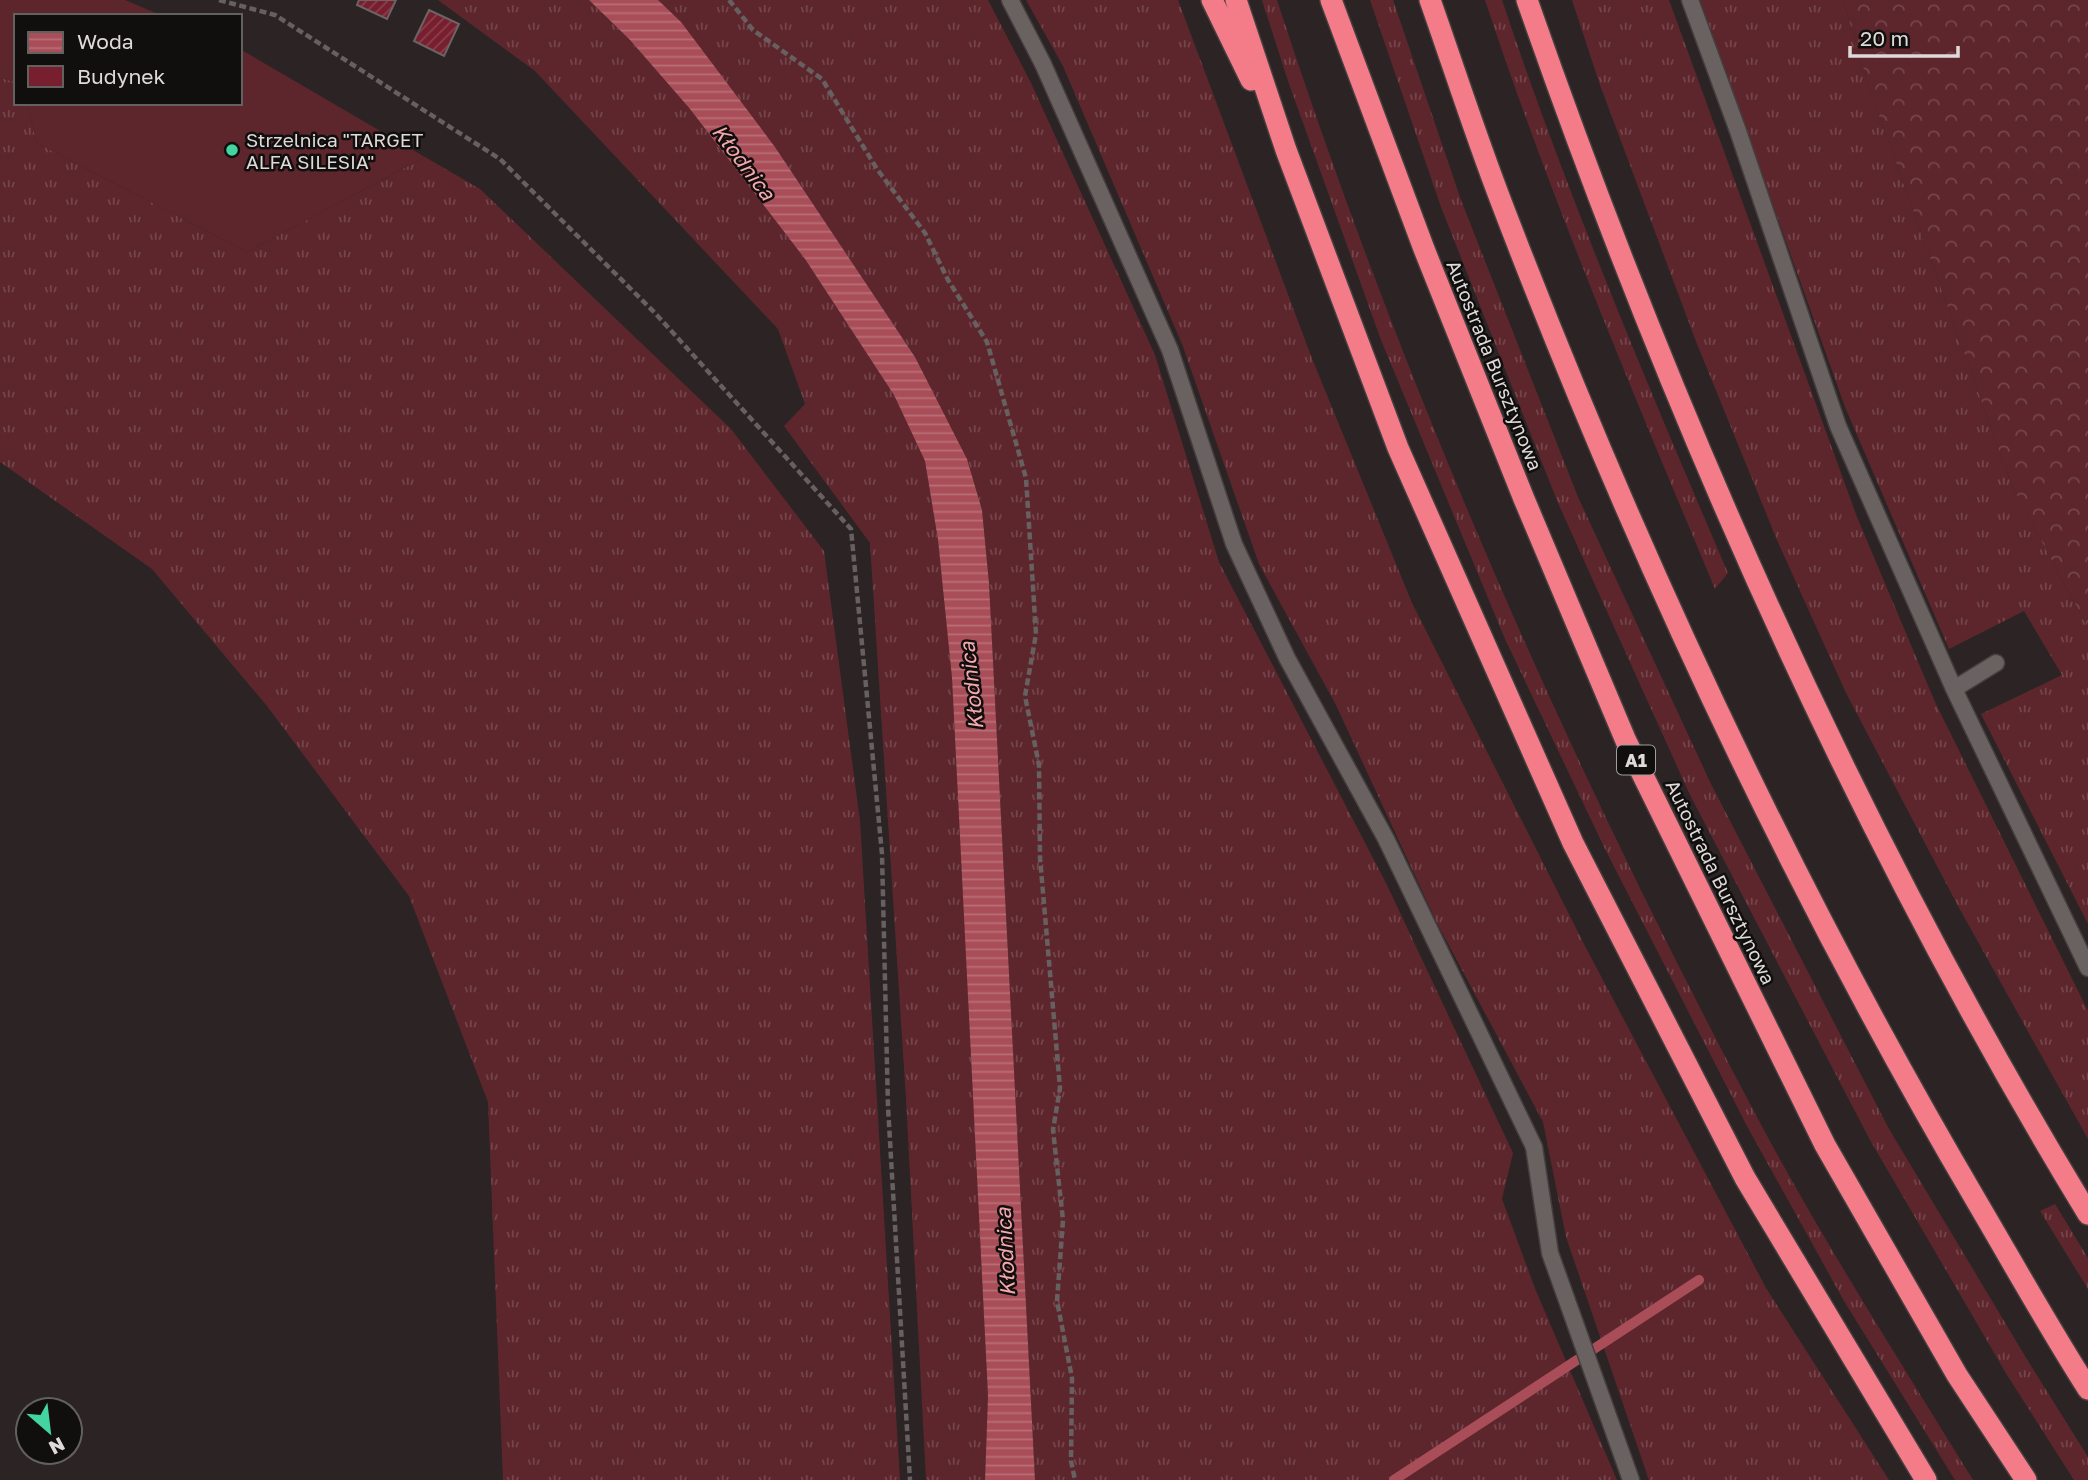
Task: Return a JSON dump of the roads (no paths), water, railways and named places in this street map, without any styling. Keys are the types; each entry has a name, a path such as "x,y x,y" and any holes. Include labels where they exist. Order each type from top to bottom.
{"highway":[{"path":"1212,0 1286,150"},
{"path":"1236,0 1286,150 1398,448 1573,843 1745,1178 1926,1480"},
{"name":"Autostrada Bursztynowa","path":"1331,0 1424,249 1524,499 1626,741 1825,1145 1957,1375 2026,1480"},
{"path":"1430,0 1501,202 1579,397 1675,622 1730,740 1810,902 1915,1097 2088,1389"},
{"path":"1527,0 1568,118 1683,414 1791,655 1952,975 2088,1214"}],"lane":[{"path":"1010,0 1043,64 1170,350 1234,544 1287,658 1386,839 1534,1147 1550,1254 1631,1480"},
{"path":"1690,0 1738,131 1838,426 1954,689 2088,968"},
{"path":"1954,689 1996,663"}],"water":[{"name":"Kłodnica","path":"589,0 658,0 681,22 775,147 915,357 967,459 982,510 989,583 1035,1480 985,1480 988,1396 952,678 938,540 925,461 894,395 805,259 690,109 630,40"}],"waterway":[{"path":"1394,1480 1699,1280"}],"place":[{"name":"Strzelnica \"TARGET ALFA SILESIA\"","path":"232,150"}]}
